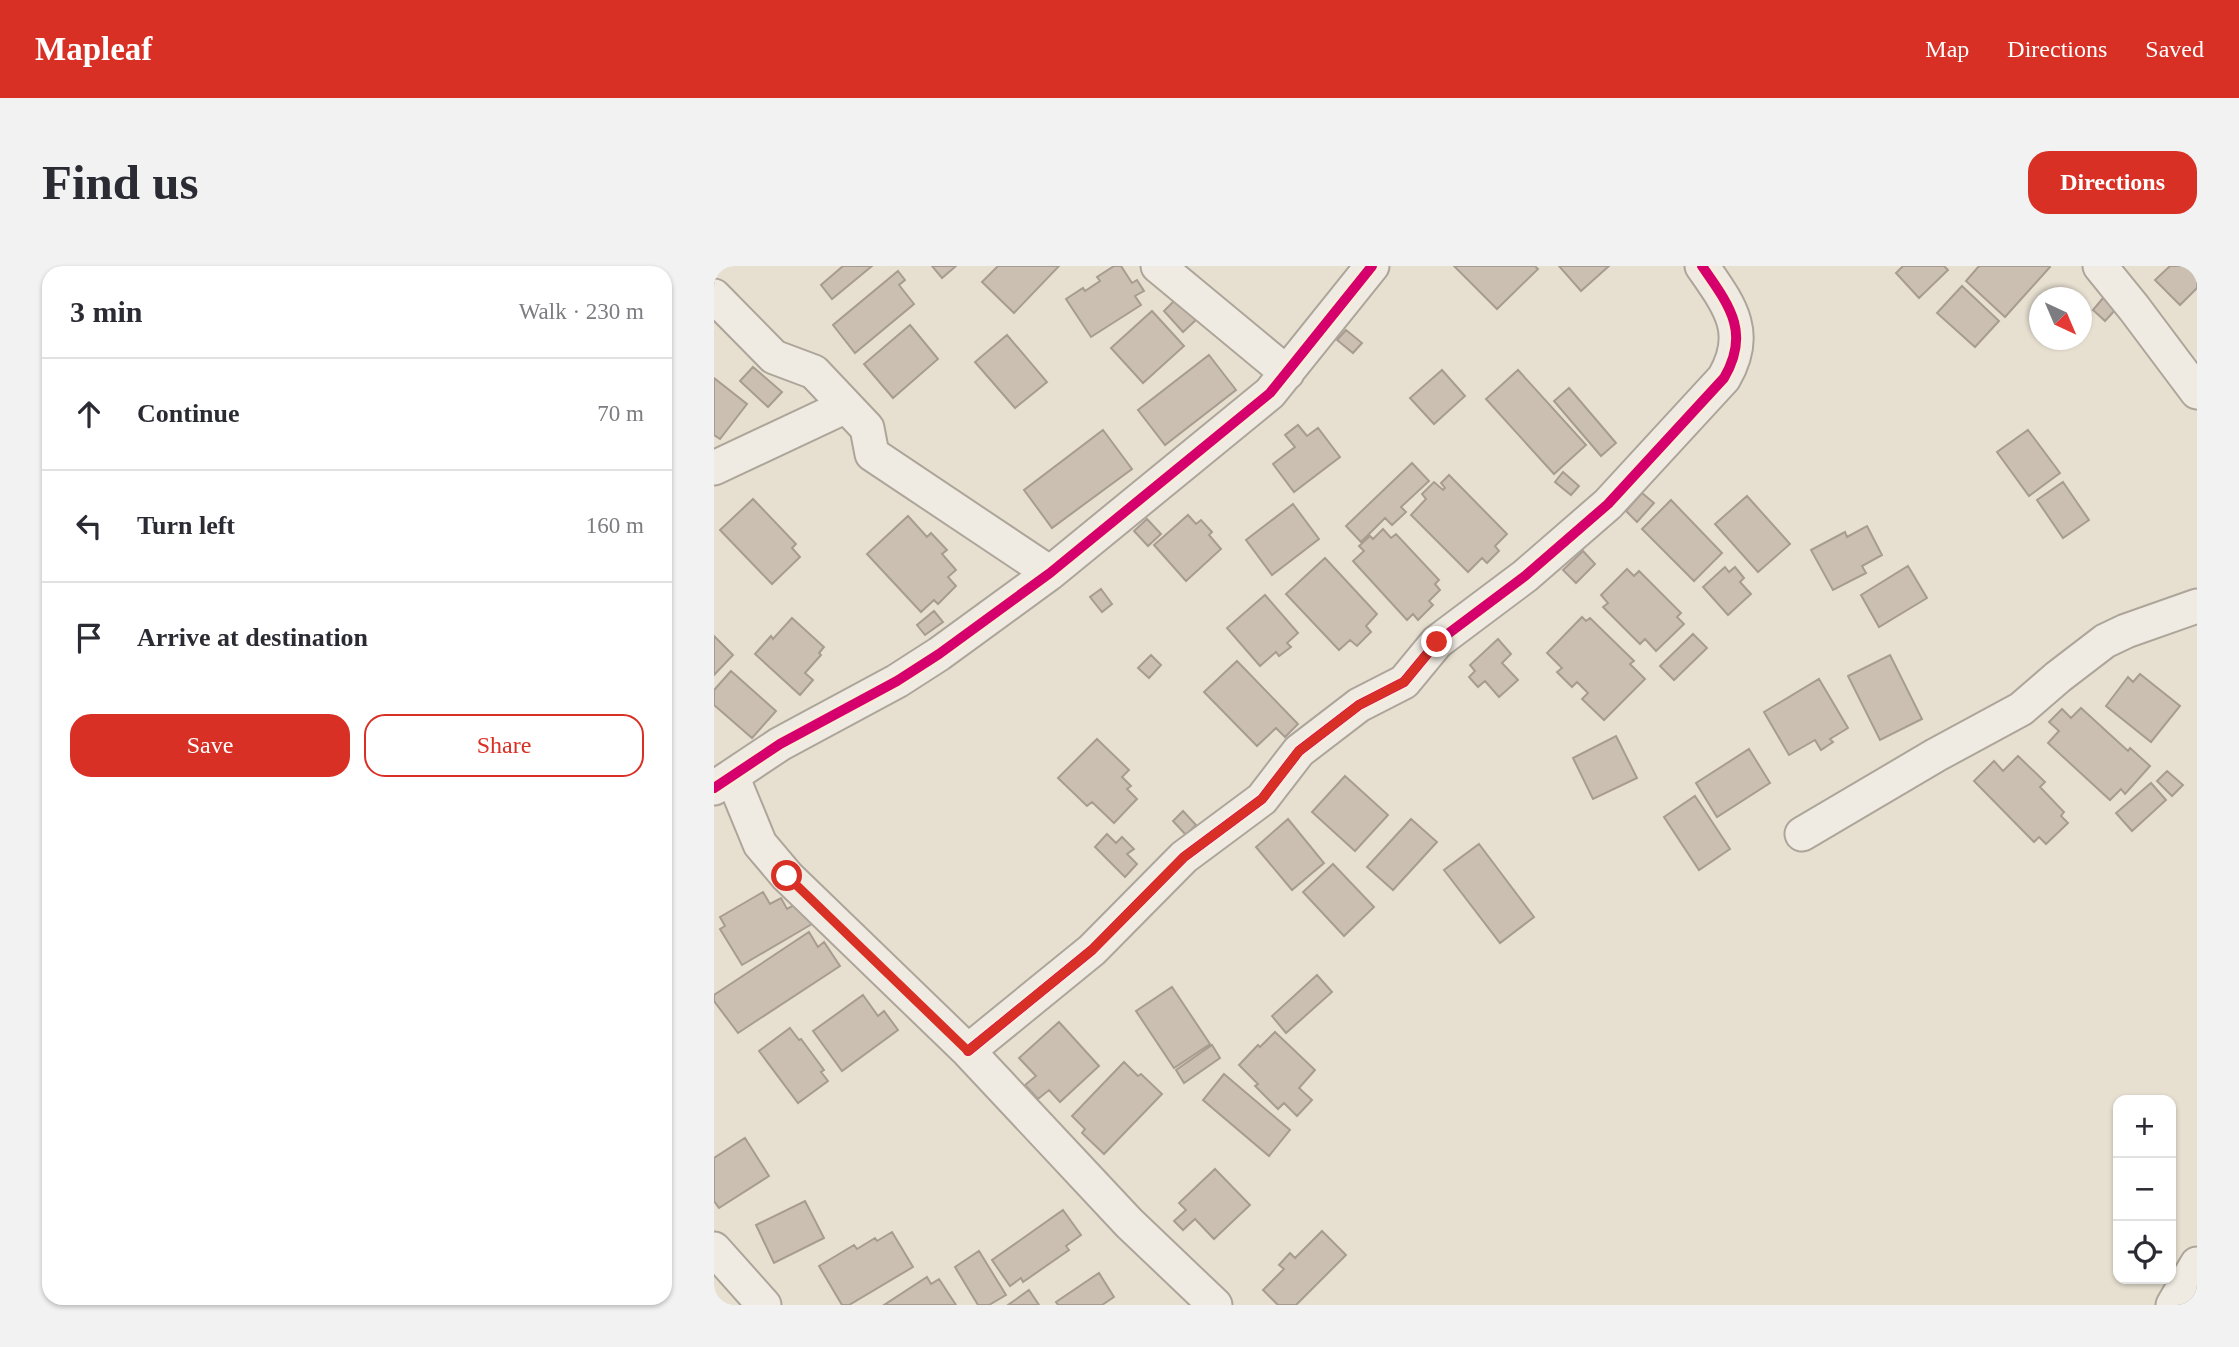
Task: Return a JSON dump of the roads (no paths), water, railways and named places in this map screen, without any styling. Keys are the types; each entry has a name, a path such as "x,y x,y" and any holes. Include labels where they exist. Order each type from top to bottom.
{"street":[{"path":"1158,266 1287,373"},
{"path":"1214,1305 1129,1223 968,1051 787,876 760,844 723,782 780,744 897,681 939,654 1050,573 1270,393 1372,266"},
{"path":"968,1051 1092,950 1184,857 1262,799 1299,751 1359,705 1404,682 1437,642 1525,576 1608,503 1724,378 1734,361 1737,343 1730,307 1702,266"},
{"path":"2100,266 2197,392"},
{"path":"714,296 774,357 814,372 867,428 872,454 1050,573"},
{"path":"714,468 846,406"},
{"path":"1801,834 2021,709 2105,642 2126,631 2197,606"},
{"path":"714,1249 764,1305"},
{"path":"2173,1305 2197,1264"}]}
